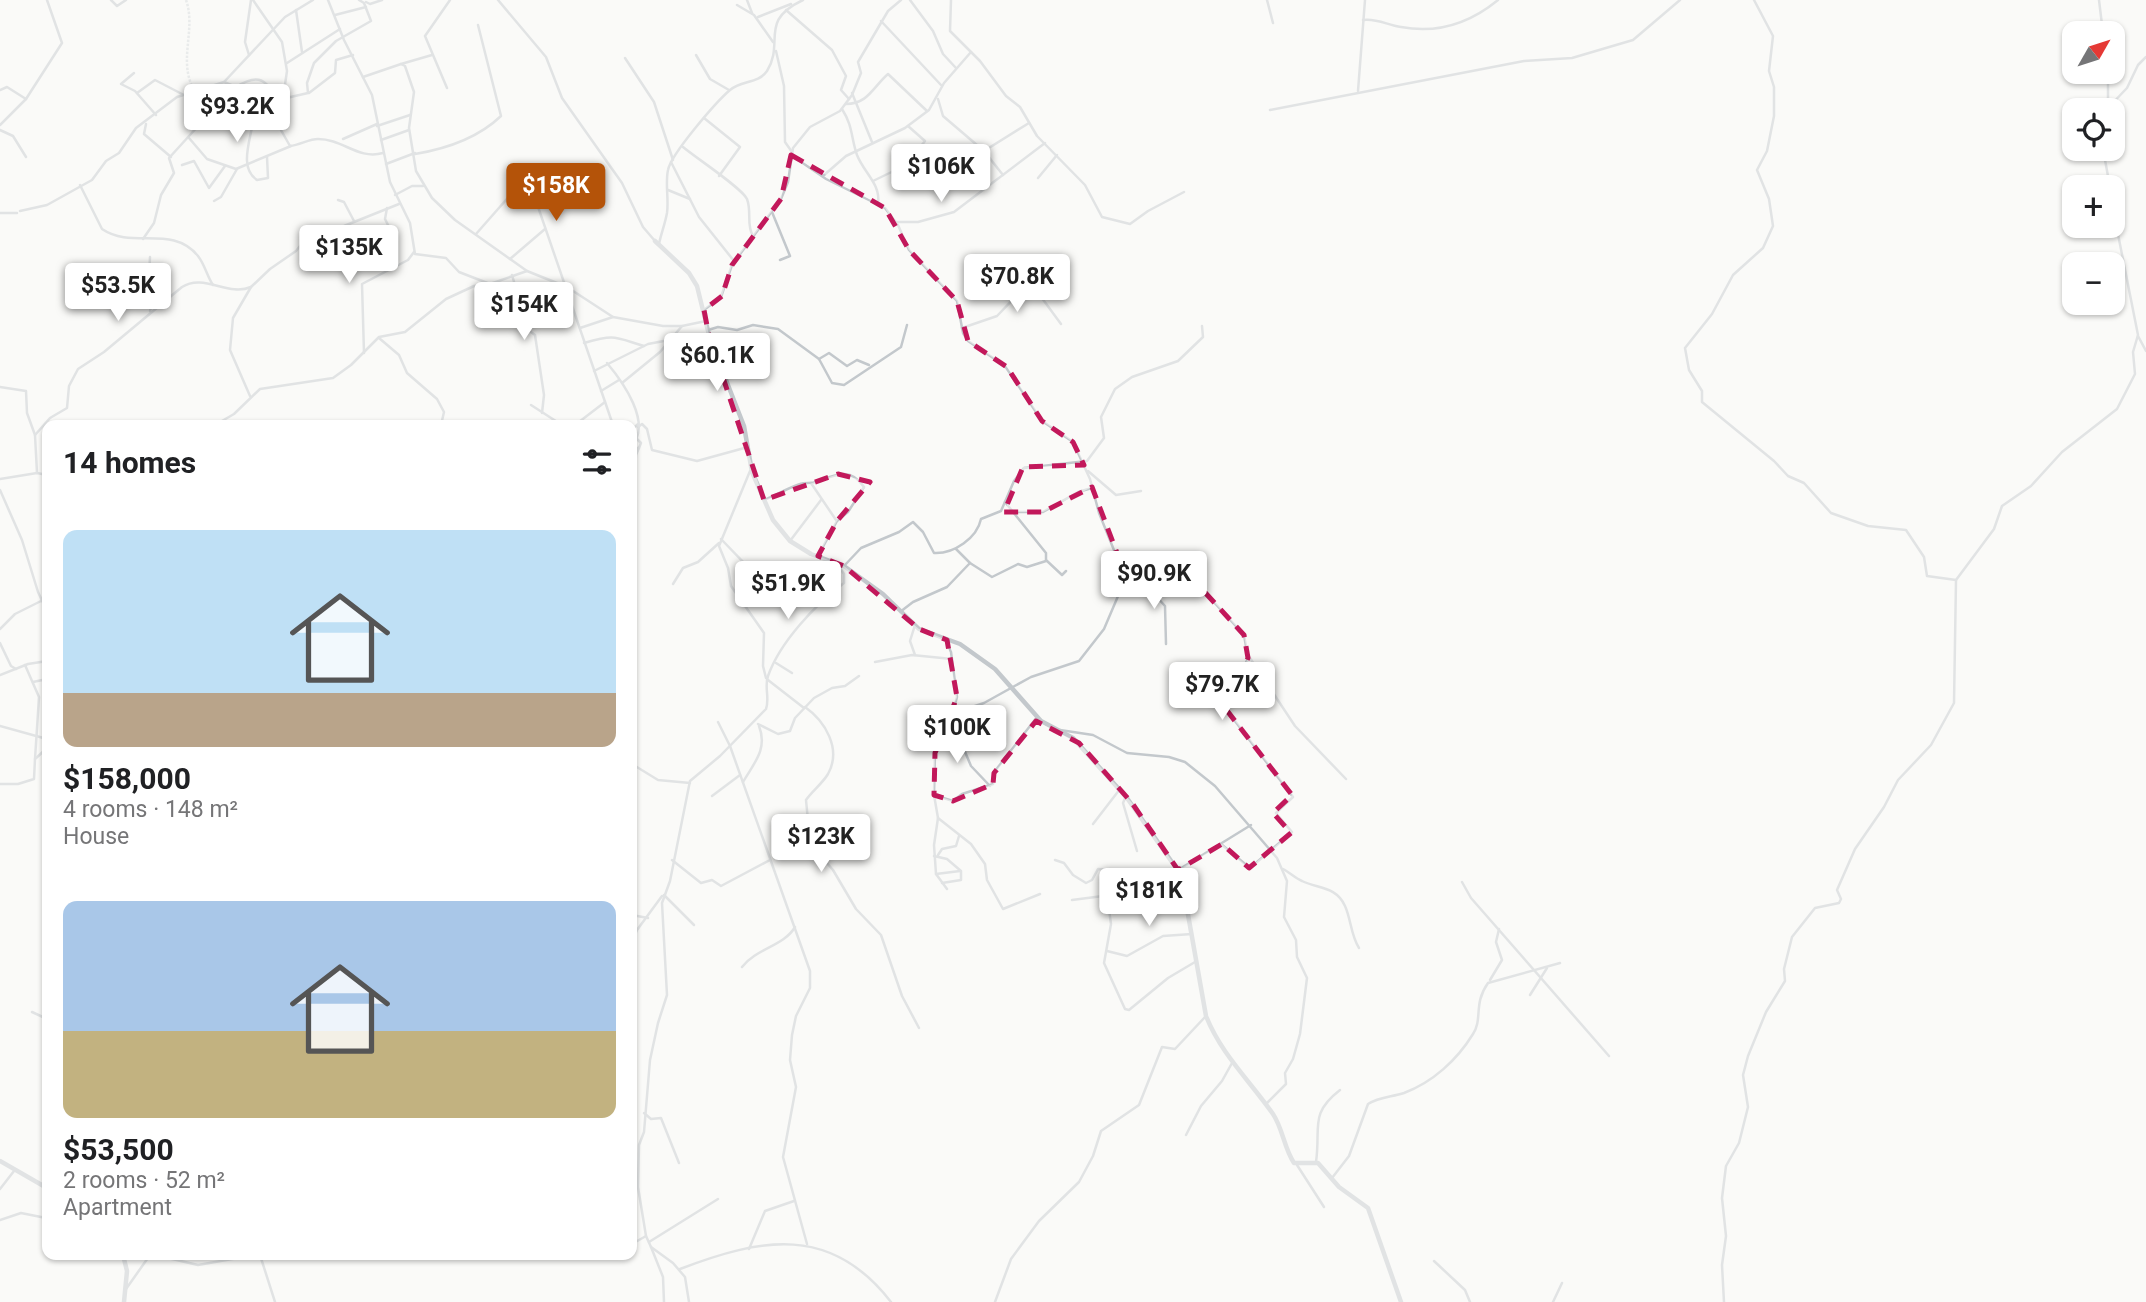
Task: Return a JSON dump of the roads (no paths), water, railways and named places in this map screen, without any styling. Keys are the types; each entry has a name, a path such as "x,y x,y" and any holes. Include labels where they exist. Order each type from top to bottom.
{"street":[{"path":"0,125 26,99 62,43 47,0"},
{"path":"110,0 117,6 126,0"},
{"path":"210,113 243,129 273,116 282,101 287,63 283,44 252,0"},
{"path":"249,55 245,42 252,0"},
{"path":"0,213 47,205 92,180 107,160 119,153 134,130 174,98 223,83 285,17 313,0"},
{"path":"361,1 370,5 382,0"},
{"path":"447,88 425,36 450,0"},
{"path":"498,0 546,57 562,98 620,181 631,208 657,243 692,277 708,330 741,417 751,468 773,520 790,541 839,564 883,594 915,625 974,654 1013,687 1045,725 1093,735 1127,753 1179,759 1213,783 1230,806 1271,849 1283,869 1287,886 1284,918 1297,940 1297,957 1307,980 1300,1034 1286,1073 1286,1084 1265,1105"},
{"path":"747,0 752,13"},
{"path":"757,18 803,0"},
{"path":"704,310 721,297 734,262 772,212 788,182 791,153 810,127 842,109 861,73 857,63 881,21 901,0"},
{"path":"910,0 933,31 943,54 956,68"},
{"path":"951,0 948,29 1019,107 1045,143 1085,185 1096,209 1107,220 1132,223 1148,211 1184,192"},
{"path":"1267,0 1273,23"},
{"path":"1358,92 1365,0"},
{"path":"1363,20 1375,19 1407,28 1449,27 1468,20 1498,0"},
{"path":"1270,110 1531,60 1563,60 1625,43 1641,35 1680,0"},
{"path":"1754,0 1773,36 1769,71 1774,87 1774,116 1767,152 1757,170 1769,199 1773,226 1763,248 1733,275 1712,314 1688,343 1687,362 1700,387 1702,402 1774,461 1788,476 1804,484 1823,507 1831,513 1868,526 1906,530 1924,557 1927,576 1956,580"},
{"path":"2099,0 2102,21"},
{"path":"331,1 343,37 373,98 386,164 395,195 410,223 414,252 418,257"},
{"path":"308,93 311,66 343,37 371,21 361,1"},
{"path":"794,4 786,10 774,29 773,42 784,86 785,142 791,153 797,162 878,204 896,222 909,250 957,302 962,328 974,347 1007,367 1037,415 1052,430 1073,442 1086,469 1125,577 1104,629 1085,655 1076,662 1013,687 981,704 954,713"},
{"path":"737,5 757,18 773,42"},
{"path":"335,15 366,7"},
{"path":"296,10 302,52"},
{"path":"786,10 835,54 846,76 841,90 849,99"},
{"path":"881,21 943,86"},
{"path":"386,164 415,153 456,144 501,117 478,25"},
{"path":"287,63 340,29"},
{"path":"657,243 666,215 667,172 672,161 729,90 763,76 774,57 774,48"},
{"path":"822,176 856,150 908,125 927,111 938,99 943,86 956,68 971,52"},
{"path":"282,101 308,93 335,72 337,60 353,55"},
{"path":"363,78 433,55"},
{"path":"696,55 710,79 729,90"},
{"path":"2117,98 2127,88 2138,65 2146,57"},
{"path":"625,58 654,102 672,161 700,218 734,262"},
{"path":"401,64 410,77 414,90 409,130 416,170 423,186 436,203 475,235 527,271 564,285 613,317 649,325 682,326 706,321"},
{"path":"134,73 121,83 137,93 156,114"},
{"path":"845,104 857,104 888,74 927,111"},
{"path":"223,83 236,86 247,78 256,78 282,101"},
{"path":"137,93 156,80 185,95"},
{"path":"171,157 221,99 223,83"},
{"path":"0,90 7,87 26,99"},
{"path":"852,93 872,142"},
{"path":"938,99 943,116 985,151 1003,176"},
{"path":"842,109 853,130 856,150 879,192 878,204"},
{"path":"343,139 410,115"},
{"path":"273,116 291,146"},
{"path":"704,118 740,147 719,176"},
{"path":"142,240 154,223 161,195 174,174 171,157 144,134 146,122"},
{"path":"985,151 1028,123"},
{"path":"873,181 904,167 925,141 908,125"},
{"path":"253,126 246,164 253,177 267,180 267,157"},
{"path":"0,130 13,136 26,157"},
{"path":"381,140 409,130"},
{"path":"189,138 207,159 237,169"},
{"path":"214,201 221,197 237,169 291,146 317,139 335,142 367,156 383,153"},
{"path":"896,222 918,222 954,212 1045,143"},
{"path":"683,147 744,194 750,208 749,228 753,236"},
{"path":"1038,178 1057,155"},
{"path":"182,165 194,161 209,188 225,166"},
{"path":"524,166 611,420"},
{"path":"475,235 527,176"},
{"path":"80,185 102,229 123,239 142,240 160,236 185,245 200,259 213,285"},
{"path":"395,195 412,186 423,186"},
{"path":"668,190 690,199"},
{"path":"338,200 344,202 354,221"},
{"path":"250,396 230,351 233,318 251,287 274,265 295,252 308,236 399,204"},
{"path":"387,208 384,219 389,227 387,271"},
{"path":"772,212 790,256 780,260"},
{"path":"510,259 545,229"},
{"path":"2119,238 2138,335 2146,351"},
{"path":"408,260 414,252"},
{"path":"150,257 148,272 155,292 150,311"},
{"path":"364,352 360,287 365,280 418,257 445,258 459,272 489,284"},
{"path":"225,420 235,414 250,396 260,389 330,379 379,338 405,332 444,300 475,286 527,271"},
{"path":"512,275 529,331 536,339 544,395 542,412"},
{"path":"48,420 67,408 69,386 76,370 111,347 150,311 192,281 237,290 251,287"},
{"path":"962,328 997,316 1020,292 1033,286 1061,324"},
{"path":"492,300 499,312 525,314"},
{"path":"579,328 613,317"},
{"path":"708,330 720,327 737,330 753,325 778,329 818,359 831,382 846,385 872,364 901,347 907,325"},
{"path":"601,391 622,381 660,352 682,326"},
{"path":"720,541 774,594 785,595 801,582 814,583 861,548 899,532 913,522 923,532 934,553 956,549 979,528 981,519 1000,513 1024,468 1083,463 1093,456 1104,438 1101,417 1115,389 1132,377 1178,362 1203,337 1202,326"},
{"path":"1724,1302 1722,1265 1726,1236 1722,1198 1726,1166 1741,1140 1748,1107 1744,1075 1751,1045 1785,981 1784,969 1793,937 1815,908 1839,903 1841,898 1837,890 1855,849 1898,780 1931,745 1952,710 1956,694 1953,649 1956,580 1970,556 1994,529 2002,506 2029,487 2062,452 2114,412 2135,374 2133,352 2138,335"},
{"path":"584,343 613,336 629,338 643,346"},
{"path":"379,338 399,355 405,372 438,399 444,413 442,420"},
{"path":"594,371 643,346 669,340"},
{"path":"818,359 829,353 847,366 857,360 872,364"},
{"path":"607,363 622,381 636,420"},
{"path":"0,387 26,390 27,413 35,435 37,473"},
{"path":"582,420 605,402"},
{"path":"531,405 554,420"},
{"path":"637,462 641,442 637,439 638,425 647,429 652,450 694,461 748,447"},
{"path":"35,435 42,427"},
{"path":"673,584 683,568 698,562 720,541 733,517 751,468"},
{"path":"1086,469 1116,495 1141,491"},
{"path":"0,480 42,474"},
{"path":"764,500 800,484 846,474 854,475 861,483 862,492 848,512 837,521 818,556"},
{"path":"811,482 837,521"},
{"path":"1012,512 1043,512 1077,492 1092,488"},
{"path":"0,490 27,551 41,601 15,614 0,629"},
{"path":"790,541 821,500"},
{"path":"1005,502 1046,553 1046,561 1062,575 1066,571"},
{"path":"664,1302 663,1277 646,1236 638,1187 638,1148 644,1132 644,1113 656,1032 667,995 662,915 665,895 690,783 696,773 757,722 768,705 767,680 762,664 764,633 731,586 720,541"},
{"path":"956,549 970,563 992,577 1018,564 1027,567 1046,561"},
{"path":"900,612 913,602 945,589 970,563"},
{"path":"767,680 790,636 828,595 844,583 845,577 839,564"},
{"path":"1125,577 1163,568 1191,576 1244,635 1248,655 1295,726 1346,779"},
{"path":"1135,573 1165,606 1166,644"},
{"path":"915,625 910,641 915,654"},
{"path":"946,639 957,691 951,722 937,748 934,795 938,818 936,874 947,889"},
{"path":"0,643 11,666 16,669"},
{"path":"875,662 915,654 952,659"},
{"path":"1221,844 1248,868 1292,832 1276,813 1293,797 1226,708 1248,655"},
{"path":"0,678 25,665 42,662"},
{"path":"776,663 792,673"},
{"path":"0,784 16,784 34,779 39,697 25,665"},
{"path":"757,722 778,734 786,733 793,727 795,718 814,698 832,688 845,687 859,676"},
{"path":"33,682 42,680"},
{"path":"767,680 826,726 833,757 826,776 806,799 810,833 818,843 820,855 836,874 852,904 882,936 903,998 919,1028"},
{"path":"934,795 953,801 962,794 994,783 995,771 1037,717"},
{"path":"718,722 730,746 810,971 811,984 796,1018 790,1053 796,1087 783,1160 807,1244"},
{"path":"743,782 761,751 763,737 757,722"},
{"path":"951,722 973,769 990,786"},
{"path":"0,726 42,738"},
{"path":"1060,730 1079,743 1126,796 1179,872 1206,1016 1232,1063 1276,1120 1292,1160 1324,1207"},
{"path":"35,759 42,753"},
{"path":"637,767 659,780 690,783"},
{"path":"712,796 740,775"},
{"path":"1093,824 1120,789"},
{"path":"1126,796 1123,803 1137,851"},
{"path":"938,818 971,844 985,864 988,882 1003,909 1040,894"},
{"path":"1072,900 1139,893 1179,872 1251,825"},
{"path":"936,856 942,849 956,846 959,836"},
{"path":"936,856 950,860 961,871 961,880 942,883"},
{"path":"672,860 700,883 712,880 721,886 770,860"},
{"path":"1055,860 1064,863 1073,875 1088,883 1098,869 1116,871 1134,892"},
{"path":"1110,869 1107,895 1111,925 1105,964 1126,1010 1195,962"},
{"path":"1283,869 1303,882 1320,885 1337,895 1352,921 1354,940 1359,948"},
{"path":"936,874 961,871"},
{"path":"1462,882 1471,898 1500,928 1541,980 1609,1056"},
{"path":"637,935 665,895"},
{"path":"665,895 694,925"},
{"path":"637,916 648,918"},
{"path":"742,967 757,952 789,935 795,927"},
{"path":"1332,1178 1349,1156 1368,1104 1404,1093 1433,1079 1470,1039 1476,1029 1478,1002 1502,960 1496,939 1500,928"},
{"path":"1106,950 1127,956 1157,937 1192,934"},
{"path":"1488,983 1560,963"},
{"path":"1531,995 1547,967"},
{"path":"32,1012 42,1017"},
{"path":"995,1302 1011,1259 1039,1221 1079,1182 1093,1156 1101,1131 1112,1120 1138,1106 1162,1047 1175,1049 1206,1016"},
{"path":"1186,1135 1202,1106 1232,1063"},
{"path":"1316,1162 1320,1135 1316,1119 1327,1098 1340,1090"},
{"path":"644,1113 651,1119 661,1118 679,1163"},
{"path":"0,1161 42,1185"},
{"path":"1297,1165 1316,1162"},
{"path":"1316,1162 1368,1208 1401,1302"},
{"path":"0,1189 16,1168"},
{"path":"649,1242 719,1199"},
{"path":"747,1251 765,1211 794,1201"},
{"path":"0,1220 21,1213 42,1217"},
{"path":"637,1241 646,1236"},
{"path":"652,1248 661,1237"},
{"path":"680,1269 706,1259 781,1243 807,1244 831,1252 869,1276 891,1302"},
{"path":"652,1248 680,1269 687,1280 689,1302"},
{"path":"124,1260 127,1272 124,1302"},
{"path":"125,1290 149,1260"},
{"path":"176,1260 198,1265 226,1260"},
{"path":"262,1260 275,1302"},
{"path":"1434,1261 1465,1290 1471,1302"},
{"path":"1553,1302 1562,1283"}],"tunnel":[{"path":"186,0 189,12 188,70 196,93"}]}
